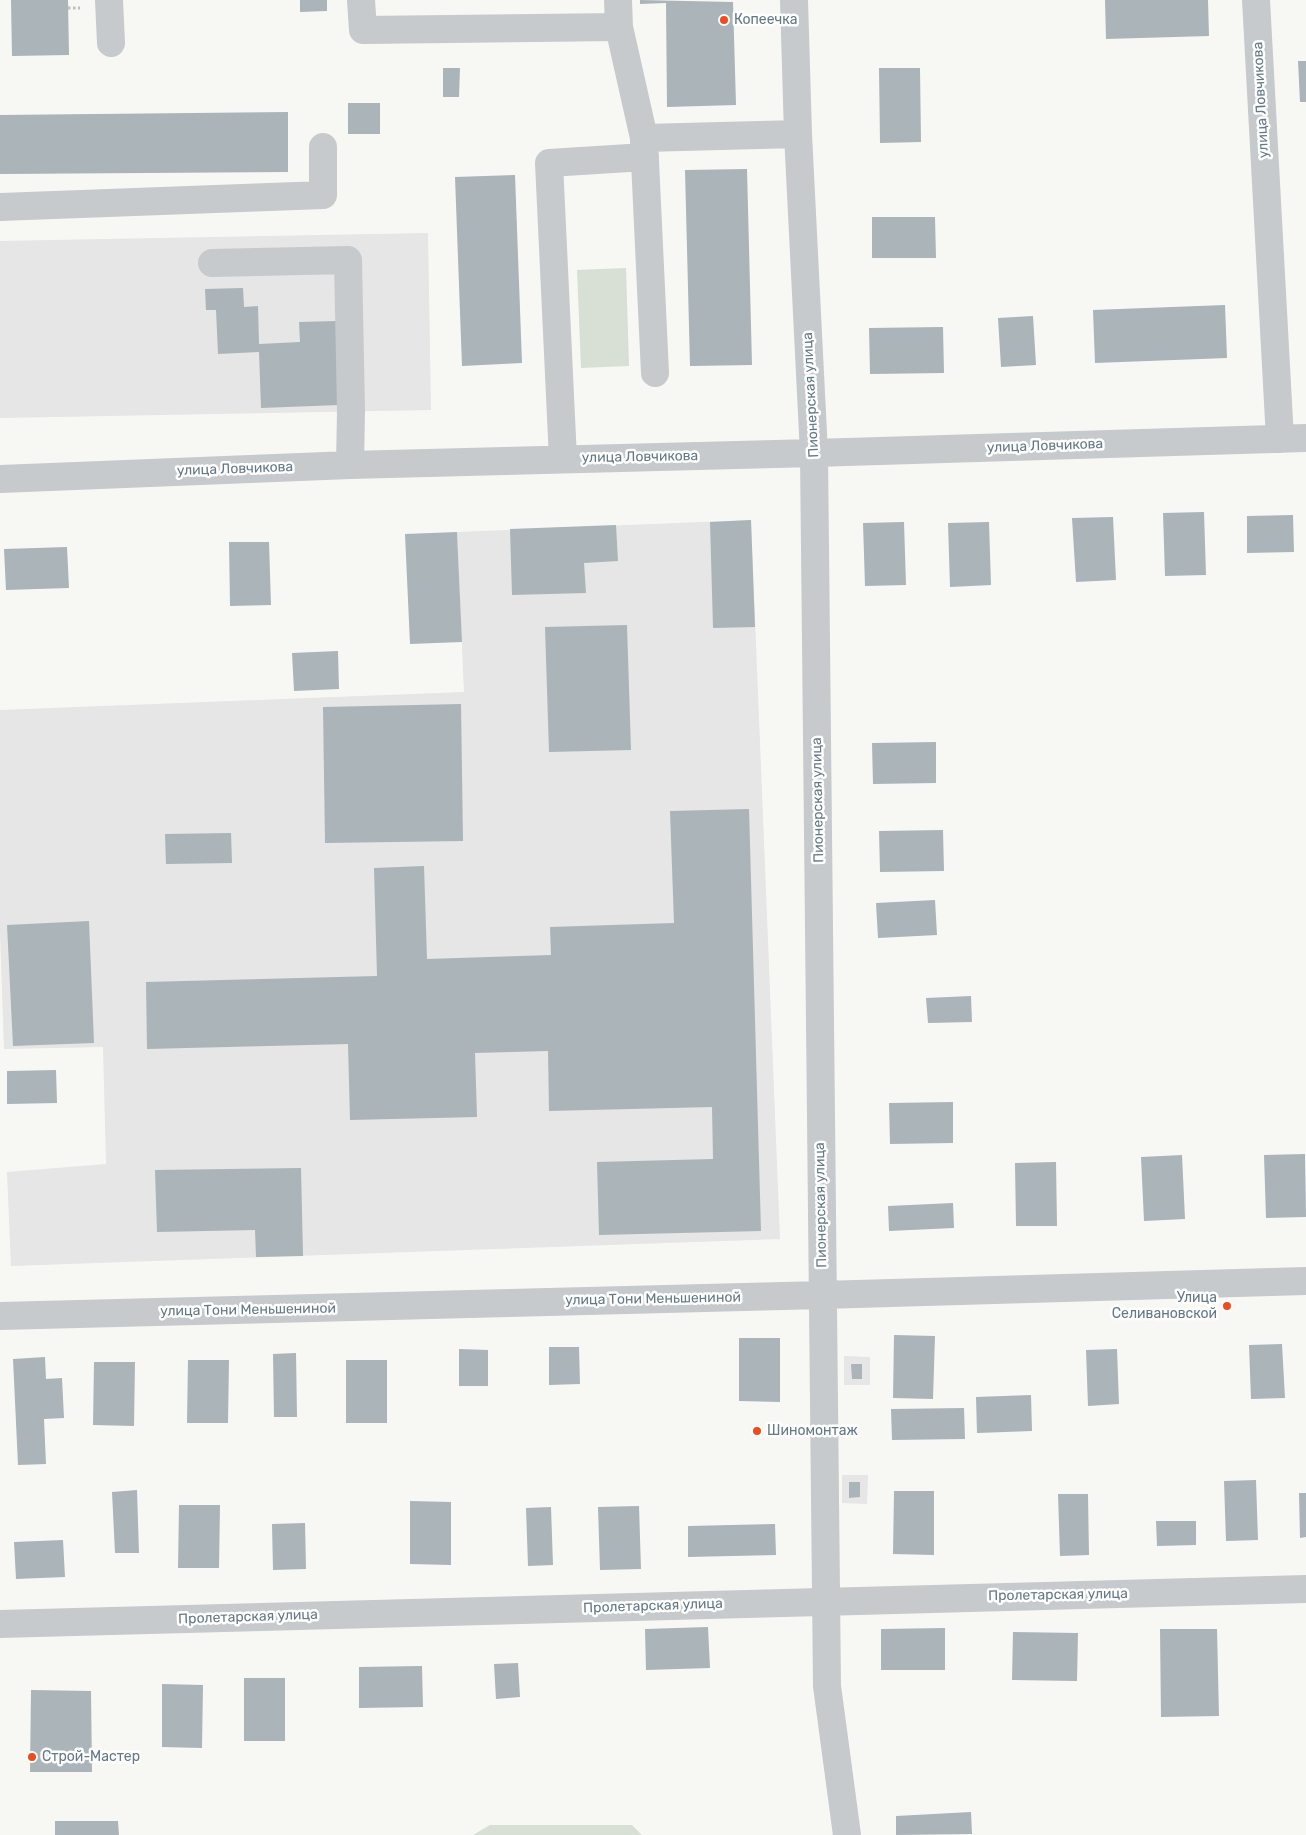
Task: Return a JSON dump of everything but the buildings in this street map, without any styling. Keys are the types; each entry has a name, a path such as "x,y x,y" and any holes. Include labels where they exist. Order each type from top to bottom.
{"street":[{"path":"109,0 111,43"},
{"path":"361,0 363,30 619,27"},
{"path":"618,0 619,27 644,148 655,373"},
{"name":"Пионерская улица","path":"794,0 798,134 814,453 827,1686 847,1835"},
{"name":"улица Ловчикова","path":"0,479 350,465 1293,438 1256,0"},
{"path":"563,459 548,163 644,148 798,134"},
{"path":"0,207 323,196 323,147"},
{"path":"212,263 348,260 351,411 350,465"},
{"name":"улица Тони Меньшениной","path":"0,1316 1306,1281"},
{"name":"Пролетарская улица","path":"0,1624 1306,1589"}],"shaded area":[{"path":"428,233 431,410 0,418 0,241"},
{"path":"626,268 629,366 581,368 577,270"},
{"path":"751,520 780,1239 11,1266 7,1172 106,1164 103,1047 4,1049 0,933 0,710 464,692 457,532"},
{"path":"844,1356 870,1357 870,1385 844,1385"},
{"path":"842,1475 868,1475 867,1504 842,1503"},
{"path":"490,1825 632,1825 642,1835 473,1835"}],"place":[{"name":"Копеечка","path":"724,20"},
{"name":"Улица Селивановской","path":"1227,1306"},
{"name":"Шиномонтаж","path":"757,1431"},
{"name":"Строй-Мастер","path":"32,1757"}]}
